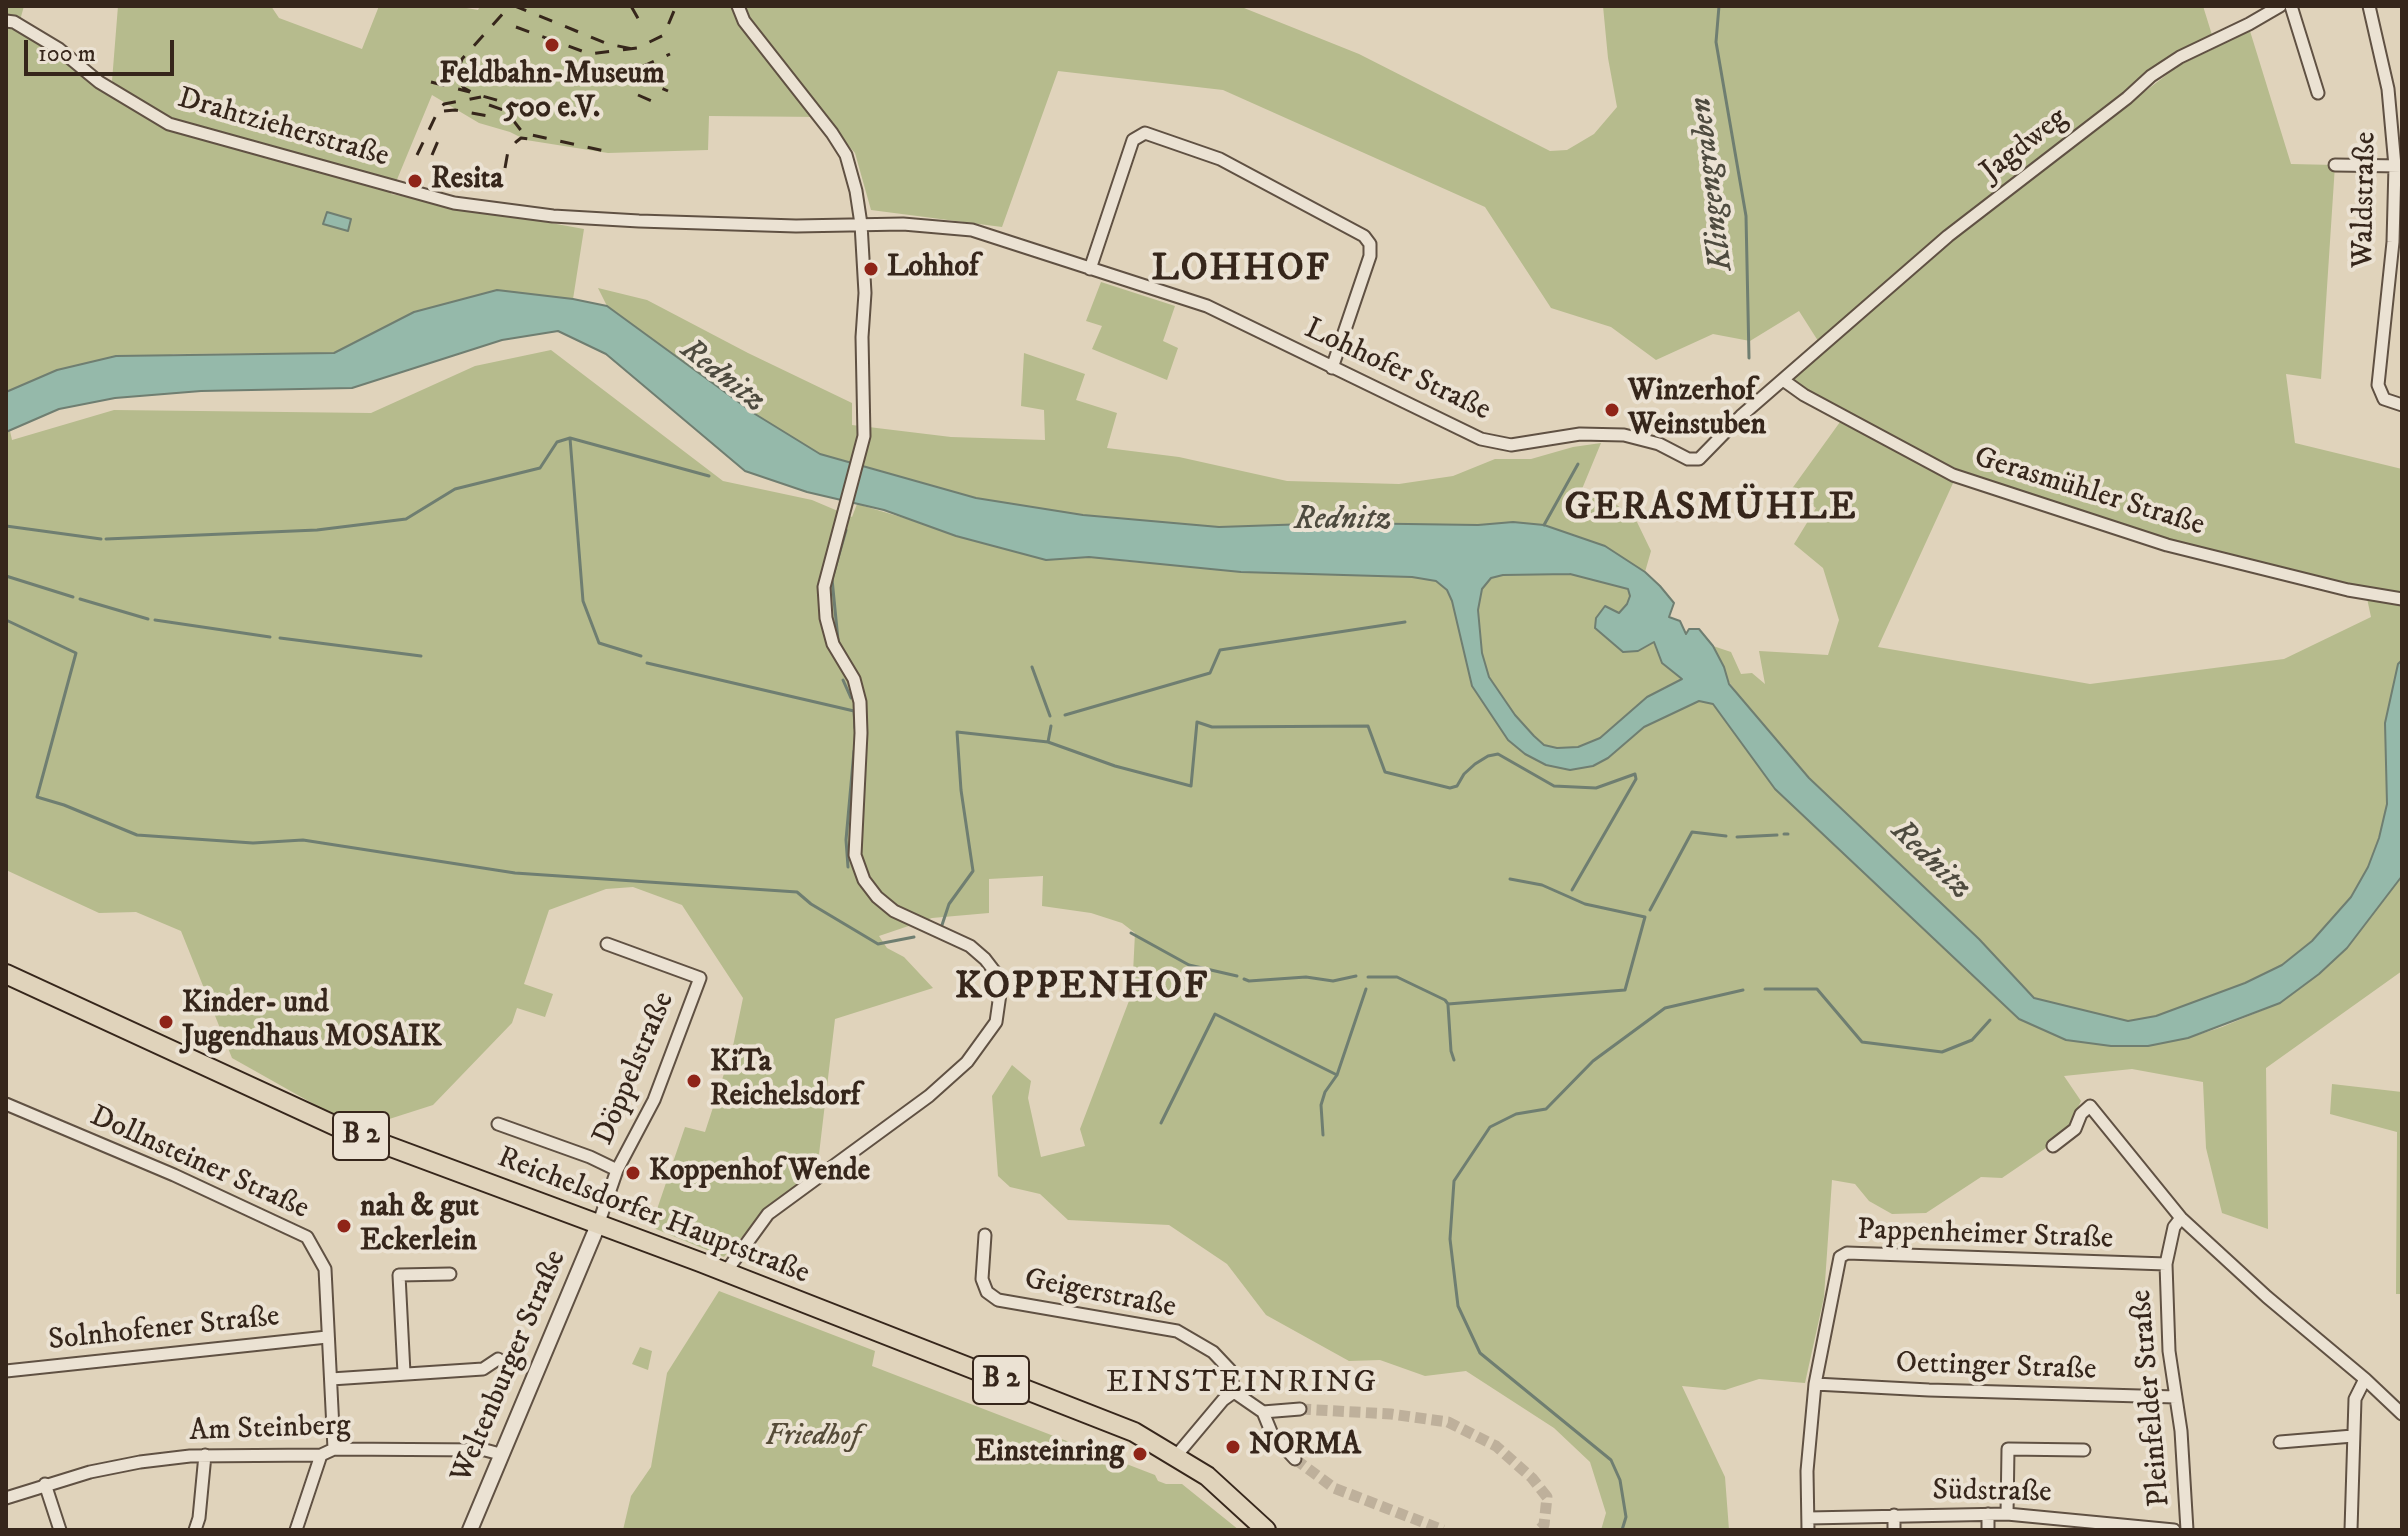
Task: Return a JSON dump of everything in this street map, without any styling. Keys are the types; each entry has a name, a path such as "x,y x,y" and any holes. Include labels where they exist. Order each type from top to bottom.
{"main road":[{"name":"Reichelsdorfer Hauptstraße","path":"6,974 330,1124 1122,1427 1176,1456 1216,1483 1266,1530"}],"street":[{"path":"725,1273 768,1214 929,1096 967,1062 996,1022 1000,994 995,972 970,946 894,911 877,897 864,880 855,855 860,702 854,679 833,644 826,618 824,587 863,445 862,337 865,293 861,224 846,155 744,21 738,6"},
{"name":"Jagdweg","path":"1688,459 1699,459 1741,416 1958,228 2127,98 2151,76 2180,57 2280,6"},
{"path":"2291,6 2318,93"},
{"name":"Waldstraße","path":"2369,6 2388,89 2398,166 2378,379 2381,396 2402,405"},
{"name":"Drahtzieherstraße","path":"6,21 14,22 59,49 99,82 169,124 454,203 553,216 639,221 796,226 861,224"},
{"path":"1090,269 1133,140 1145,133 1220,159 1364,236 1370,244 1370,256 1332,368"},
{"path":"2335,165 2398,166"},
{"name":"Lohhofer Straße","path":"861,224 972,230 1207,306 1474,437 1494,443 1527,444 1580,434 1624,435 1659,444 1688,459"},
{"name":"Gerasmühler Straße","path":"1783,380 1804,395 1953,475 2167,545 2348,590 2402,599"},
{"name":"Döppelstraße","path":"598,1225 617,1170 654,1100 700,978 607,944"},
{"name":"Dollnsteiner Straße","path":"6,1104 174,1175 307,1237 325,1269 334,1449"},
{"path":"2053,1146 2075,1129 2081,1114 2090,1106 2181,1218 2402,1414"},
{"path":"498,1124 617,1170"},
{"name":"Pleinfelder Straße","path":"2181,1218 2174,1227 2166,1264 2169,1351 2181,1431 2187,1530"},
{"name":"Weltenburger Straße","path":"470,1530 598,1225"},
{"name":"Geigerstraße","path":"985,1235 982,1279 987,1292 998,1300 1177,1331 1213,1352 1230,1370 1234,1392"},
{"name":"Pappenheimer Straße","path":"1808,1524 1807,1471 1815,1384 1840,1257 1847,1253 2166,1264"},
{"path":"404,1373 399,1275 450,1274"},
{"name":"Solnhofener Straße","path":"6,1371 327,1337"},
{"path":"331,1379 483,1369 498,1359"},
{"path":"2351,1530 2355,1399 2365,1379"},
{"name":"Oettinger Straße","path":"1815,1384 2176,1397"},
{"path":"1176,1456 1223,1400 1234,1392 1263,1412 1272,1434 1295,1459"},
{"path":"1263,1412 1300,1409"},
{"path":"2280,1442 2353,1436"},
{"name":"Am Steinberg","path":"6,1498 45,1484 140,1462 205,1455 321,1455 334,1449 485,1450 500,1454"},
{"path":"2007,1514 2008,1449 2084,1450"},
{"path":"195,1530 205,1455"},
{"path":"296,1530 321,1455"},
{"path":"45,1484 60,1530"},
{"path":"1988,1514 1988,1530"},
{"name":"Südstraße","path":"1808,1524 1894,1515 2007,1514 2174,1530"},
{"path":"1894,1515 1894,1530"}],"green space":[{"path":"6,6 24,6 17,31 159,120 112,81 118,6 271,6 279,18 362,49 379,6 455,6 478,10 480,6 1239,6 1359,54 1550,151 1567,150 1594,134 1617,107 1603,6 2203,6 2212,35 2174,52 2117,113 2178,66 2250,31 2291,164 2335,165 2321,379 2286,374 2295,443 2402,469 2402,660 2398,664 2385,723 2387,804 2368,867 2351,897 2312,941 2282,965 2245,983 2156,1016 2128,1021 2034,998 1979,939 1809,778 1763,727 1729,682 1713,646 1731,652 1741,674 1752,673 1765,684 1759,651 1828,655 1839,620 1823,568 1794,544 1816,508 1791,490 1840,422 1785,380 1820,344 1799,311 1750,341 1713,334 1656,360 1611,327 1551,308 1485,207 1223,90 1058,71 1002,227 871,210 855,153 823,117 709,116 708,150 608,153 526,140 479,123 432,95 391,194 584,229 573,299 497,290 414,312 334,353 174,354 6,392","holes":["1954,481 2163,540 2365,589 2371,617 2284,659 2090,684 1878,647"]},
{"path":"1101,282 1175,306 1163,341 1178,348 1167,380 1092,349 1102,326 1086,321"},
{"path":"598,288 647,300 852,403 852,425 951,437 1045,440 1044,410 1021,406 1024,353 1085,374 1076,400 1117,413 1107,448 1179,457 1287,481 1399,484 1453,476 1495,459 1531,459 1601,443 1582,489 1617,505 1637,522 1651,551 1645,572 1605,546 1513,522 1478,525 1337,523 1219,527 1083,515 976,498 820,454 755,414 607,306"},
{"path":"551,350 723,481 812,500 852,517 857,504 1046,560 1089,557 1436,581 1447,590 1452,601 1472,686 1509,740 1608,758 1644,727 1699,701 1713,704 1775,789 2019,1019 2148,1046 2222,1027 2280,1003 2319,974 2347,948 2402,876 2402,971 2266,1068 2268,1229 2222,1213 2206,1148 2203,1082 2132,1069 2064,1076 2081,1101 2065,1135 2002,1178 1981,1177 1926,1213 1892,1214 1869,1201 1855,1184 1832,1180 1824,1297 1805,1383 1759,1379 1725,1390 1682,1386 1725,1477 1729,1530 1601,1530 1606,1513 1590,1462 1554,1428 1466,1371 1425,1376 1380,1360 1349,1361 1266,1315 1227,1264 1169,1225 1068,1220 1040,1194 1010,1187 998,1176 992,1096 1012,1065 1031,1081 1028,1098 1041,1157 1085,1146 1080,1129 1132,993 1135,933 1122,923 1091,913 1042,906 1043,876 989,879 989,913 932,918 879,936 887,948 904,957 933,988 835,1019 817,1171 767,1209 724,1257 651,1227 685,1127 705,1132 733,1046 743,998 682,905 633,887 606,889 549,910 524,984 553,994 545,1017 517,1008 512,1023 433,1105 358,1129 232,1058 181,931 136,912 99,913 6,870 6,432 10,431 12,440 114,410 371,413 475,366"},
{"path":"1570,574 1628,589 1630,596 1627,604 1619,613 1638,651 1654,641 1683,679 1647,697 1600,738 1578,747 1557,748 1544,745 1534,736 1489,677 1482,653 1478,610 1482,589 1491,578"},
{"path":"2332,1084 2402,1092 2402,1294 2396,1294 2397,1132 2330,1114"},
{"name":"Friedhof","path":"719,1291 875,1351 872,1366 1155,1475 1158,1481 1182,1484 1239,1530 623,1530 631,1496 651,1467 667,1373"},
{"path":"640,1347 652,1351 648,1370 632,1364"}],"shaded area":[{"path":"327,212 351,219 348,231 323,224"},
{"path":"497,290 607,306 755,414 820,454 976,498 1083,515 1219,527 1337,523 1478,525 1513,522 1544,525 1605,546 1645,572 1660,586 1674,603 1669,617 1680,621 1686,634 1689,629 1699,629 1713,646 1729,684 1809,778 1979,939 2034,998 2128,1021 2156,1016 2245,983 2282,965 2312,941 2351,897 2368,867 2379,838 2387,804 2385,723 2398,664 2402,660 2402,876 2347,948 2280,1003 2188,1038 2148,1046 2111,1046 2066,1040 2019,1019 1775,789 1713,704 1699,701 1644,727 1608,758 1593,766 1570,770 1546,765 1525,754 1508,740 1472,686 1452,601 1447,590 1436,581 1412,577 1241,572 1089,557 1046,560 956,536 884,510 807,492 745,471 606,354 558,331 502,340 352,388 201,391 115,398 59,409 6,432 6,392 57,370 116,356 334,353 414,312","holes":["1570,574 1628,589 1630,596 1627,604 1619,613 1605,606 1596,618 1595,628 1623,652 1638,651 1654,642 1662,663 1682,679 1647,697 1600,738 1578,747 1544,745 1515,715 1489,677 1482,653 1478,610 1482,589 1491,578 1503,575"]}],"waterway":[{"name":"Klingengraben","path":"1719,6 1716,42 1746,216 1749,358"},
{"path":"570,438 583,601 599,643 641,656"},
{"path":"106,539 317,530 406,519 455,489 540,468 557,442 570,438 709,476"},
{"path":"1544,525 1578,464"},
{"path":"6,526 101,539"},
{"path":"838,640 832,579 846,530"},
{"path":"6,576 73,597"},
{"path":"80,599 148,619"},
{"path":"6,620 76,653 37,797 137,835 253,843 303,840 515,873 797,892 811,904 878,944 914,937"},
{"path":"155,620 270,637"},
{"path":"1065,715 1210,673 1220,650 1405,622"},
{"path":"280,638 421,656"},
{"path":"647,663 854,711 855,728"},
{"path":"1032,667 1050,716"},
{"path":"843,680 851,698"},
{"path":"942,925 949,904 973,871 961,790 957,732 1048,742 1115,766 1191,786 1197,722 1212,727 1368,726 1385,772 1450,788 1457,786 1475,764 1498,754 1554,786 1596,788 1635,774 1636,779 1572,890"},
{"path":"1048,742 1051,726"},
{"path":"848,867 846,840 854,751"},
{"path":"1650,910 1692,832 1726,836"},
{"path":"1737,837 1777,835"},
{"path":"1368,977 1397,977 1448,1004 1625,990 1645,917 1585,904 1542,885 1510,879"},
{"path":"1131,933 1189,965 1237,976"},
{"path":"1244,979 1306,977 1333,981 1356,976"},
{"path":"1323,1135 1321,1105 1325,1092 1337,1075 1366,989"},
{"path":"1765,989 1817,989 1862,1042 1942,1052 1972,1040 1990,1020"},
{"path":"1622,1530 1626,1517 1620,1480 1611,1460 1480,1353 1458,1306 1450,1239 1454,1181 1490,1127 1516,1114 1546,1109 1593,1061 1665,1008 1743,990"},
{"path":"1448,1005 1454,1060"},
{"path":"1161,1123 1215,1014 1337,1075"}],"tunnel":[{"path":"1300,1409 1391,1414 1448,1422 1496,1446 1532,1478 1547,1497 1544,1525 1539,1530"},
{"path":"1295,1459 1334,1488 1443,1530"}],"railway":[{"path":"551,115 475,94 460,82 462,59 507,9 515,6 608,44 633,49"},
{"path":"631,6 639,20"},
{"path":"516,27 590,54 637,48 664,35 676,6"},
{"path":"641,67 670,54"},
{"path":"637,77 668,91"},
{"path":"431,82 470,92"},
{"path":"638,95 663,106"},
{"path":"417,155 444,104 481,97"},
{"path":"489,105 506,111 523,133 605,151"},
{"path":"444,111 488,116"},
{"path":"432,155 441,134"},
{"path":"505,168 508,151 516,142 521,138 538,140"}],"place":[{"name":"Feldbahn-Museum 500 e.V.","path":"552,45"},
{"name":"Resita","path":"415,181"},
{"name":"Lohhof","path":"871,269"},
{"name":"Winzerhof Weinstuben","path":"1612,410"},
{"name":"Kinder- und Jugendhaus MOSAIK","path":"166,1022"},
{"name":"KiTa Reichelsdorf","path":"694,1081"},
{"name":"Koppenhof Wende","path":"633,1173"},
{"name":"nah & gut Eckerlein","path":"344,1226"},
{"name":"NORMA","path":"1233,1447"},
{"name":"Einsteinring","path":"1140,1454"}],"district":[{"name":"LOHHOF","path":"1241,271"},
{"name":"GERASMÜHLE","path":"1711,510"},
{"name":"KOPPENHOF","path":"1082,989"},
{"name":"EINSTEINRING","path":"1242,1384"}],"water label":[{"name":"Rednitz","path":"722,377"},
{"name":"Rednitz","path":"1343,521"},
{"name":"Rednitz","path":"1930,861"}]}
